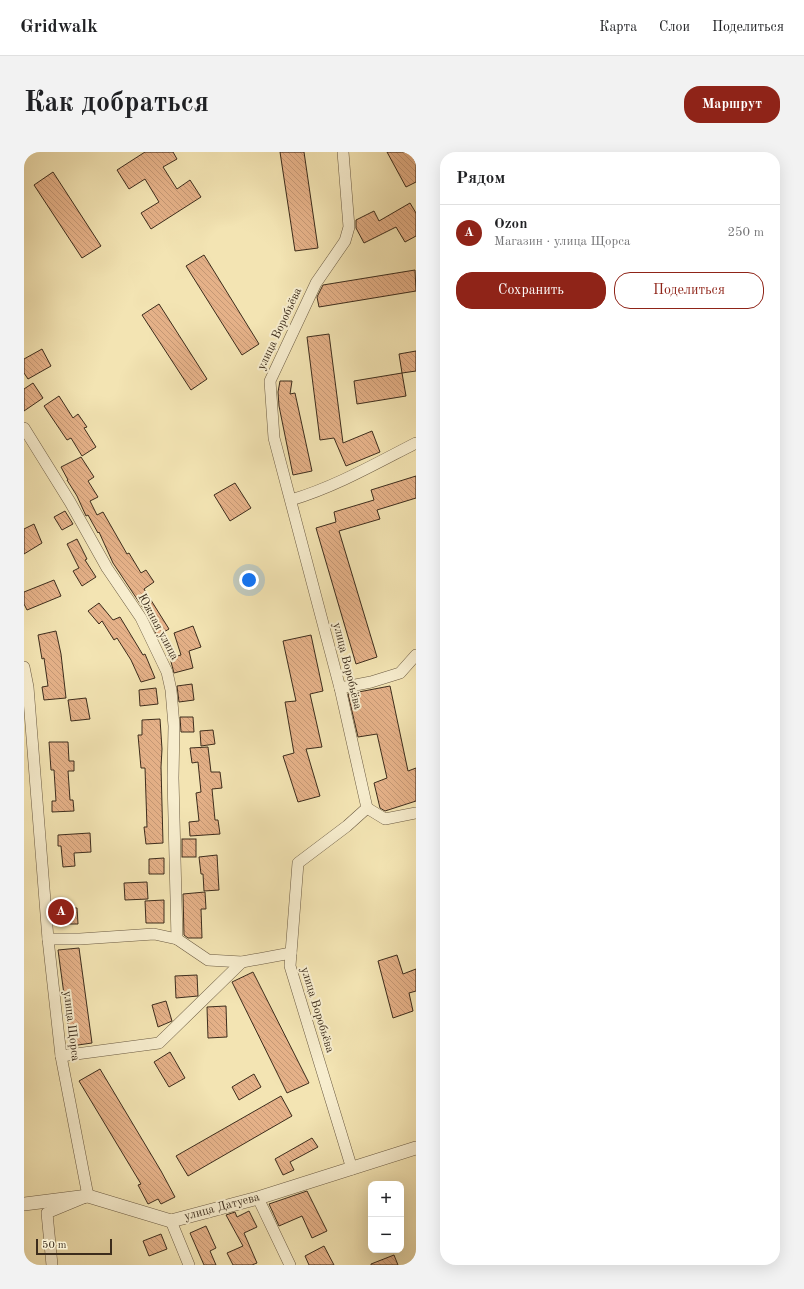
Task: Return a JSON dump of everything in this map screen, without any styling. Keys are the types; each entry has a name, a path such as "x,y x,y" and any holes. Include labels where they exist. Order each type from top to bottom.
{"street":[{"name":"улица Воробьёва","path":"343,152 349,227 345,241 316,283 270,381 274,438 340,688 367,808 347,826 298,863 290,966 352,1169"},
{"name":"Южная улица","path":"24,428 70,502 107,568 141,618 167,672 171,690 174,726 172,778 177,939"},
{"path":"290,500 318,492 416,443"},
{"path":"340,688 372,682 400,673 416,655"},
{"name":"улица Щорса","path":"24,667 28,687 48,939 61,1056 88,1196"},
{"path":"367,808 385,819 416,813"},
{"path":"48,939 80,939 154,934 177,939 208,960 242,962 291,953"},
{"path":"61,1056 159,1043 242,962"},
{"name":"улица Датуева","path":"24,1204 88,1196 171,1221 258,1198 416,1148"},
{"path":"52,1265 47,1213 88,1196"},
{"path":"258,1198 290,1265"},
{"path":"171,1221 189,1265"}],"building":[{"path":"145,152 173,152 177,159 163,167 177,189 190,180 201,197 151,229 141,213 159,202 145,179 129,189 117,170"},
{"path":"280,152 304,152 318,248 295,251"},
{"path":"387,152 410,152 416,163 416,182 406,187"},
{"path":"53,172 101,246 82,258 34,185"},
{"path":"410,203 416,213 416,236 405,242 396,227 364,243 356,228 356,220 374,211 379,221"},
{"path":"204,255 259,344 242,355 186,266"},
{"path":"415,270 416,291 319,307 317,297 323,285"},
{"path":"159,304 207,379 191,390 142,315"},
{"path":"329,334 343,443 372,431 380,452 346,466 334,438 320,440 307,337"},
{"path":"42,349 51,366 28,379 24,373 24,359"},
{"path":"416,351 416,371 402,373 399,354"},
{"path":"402,373 406,396 357,404 354,381"},
{"path":"280,381 292,381 290,394 295,393 312,471 293,475 279,406 278,392"},
{"path":"33,383 43,398 24,411 24,389"},
{"path":"59,396 73,418 78,414 87,427 84,428 96,447 82,456 71,438 67,440 44,406"},
{"path":"81,457 94,477 88,481 98,497 90,501 97,515 103,512 127,554 129,553 141,573 146,570 154,582 144,589 169,629 157,636 147,614 113,563 99,532 98,533 88,515 86,516 61,467"},
{"path":"416,476 416,498 377,510 380,519 339,531 377,657 356,664 316,528 336,522 334,512 374,500 371,490"},
{"path":"235,483 251,508 230,521 214,495"},
{"path":"65,511 73,524 62,530 54,517"},
{"path":"34,524 42,543 24,554 24,529"},
{"path":"77,539 87,559 85,560 96,577 82,586 73,571 79,568 67,544"},
{"path":"54,580 61,596 27,610 24,604 24,592"},
{"path":"99,603 113,620 120,617 143,655 145,654 155,678 141,682 131,660 117,638 114,640 102,621 99,624 88,611"},
{"path":"193,626 201,647 189,651 193,668 174,673 170,658 181,655 174,633"},
{"path":"56,631 61,654 66,698 44,700 42,687 48,686 44,658 42,659 38,635"},
{"path":"311,635 323,691 310,694 322,747 306,749 320,796 298,802 283,756 294,753 285,702 296,701 283,641"},
{"path":"192,684 194,700 179,702 177,686"},
{"path":"390,686 408,771 416,768 416,801 385,811 380,808 374,783 387,778 377,734 358,737 348,694"},
{"path":"156,688 158,704 140,706 139,690"},
{"path":"86,698 90,719 71,721 68,700"},
{"path":"180,717 193,717 194,732 181,732"},
{"path":"160,719 162,749 163,843 146,844 144,827 147,827 145,768 141,768 138,735 142,735 142,720"},
{"path":"213,730 215,744 201,746 200,731"},
{"path":"49,742 68,742 69,761 74,761 74,771 68,771 70,800 73,800 74,811 52,812 52,801 56,801 54,770 51,770"},
{"path":"208,747 211,772 220,772 222,788 212,789 215,820 218,820 220,834 190,836 189,822 199,821 196,793 201,792 198,762 192,763 190,748"},
{"path":"90,833 91,852 74,853 75,866 63,867 61,846 58,846 58,835"},
{"path":"182,839 196,839 196,857 182,857"},
{"path":"217,855 219,890 204,891 203,874 201,874 199,857"},
{"path":"164,858 164,874 149,874 149,859"},
{"path":"147,882 148,899 125,900 124,883"},
{"path":"205,892 206,909 201,909 202,938 188,938 184,935 183,894"},
{"path":"164,900 164,923 146,923 145,901"},
{"path":"64,908 77,908 78,924 64,924"},
{"path":"79,948 92,1043 71,1046 58,950"},
{"path":"397,955 403,974 416,969 416,991 409,993 413,1011 393,1018 378,961"},
{"path":"253,972 309,1083 287,1093 232,982"},
{"path":"197,975 198,996 176,998 175,976"},
{"path":"166,1001 172,1021 158,1027 152,1005"},
{"path":"226,1006 227,1037 208,1038 207,1007"},
{"path":"170,1052 185,1078 169,1087 154,1062"},
{"path":"100,1069 175,1197 161,1204 158,1199 148,1204 138,1185 141,1184 79,1081"},
{"path":"254,1074 261,1087 239,1100 232,1087"},
{"path":"281,1096 292,1116 188,1176 176,1156"},
{"path":"312,1138 318,1147 290,1162 294,1170 283,1175 275,1159"},
{"path":"307,1191 327,1231 312,1238 302,1216 279,1226 269,1204"},
{"path":"249,1211 257,1227 244,1233 257,1263 252,1265 233,1265 227,1253 243,1246 226,1215 235,1212 237,1217"},
{"path":"206,1226 216,1248 210,1251 216,1265 204,1265 190,1233"},
{"path":"161,1234 167,1249 149,1256 143,1241"},
{"path":"324,1246 334,1265 309,1265 305,1256"},
{"path":"394,1255 398,1265 371,1265 371,1264"}],"place":[{"name":"Ozon","path":"61,912"}]}
